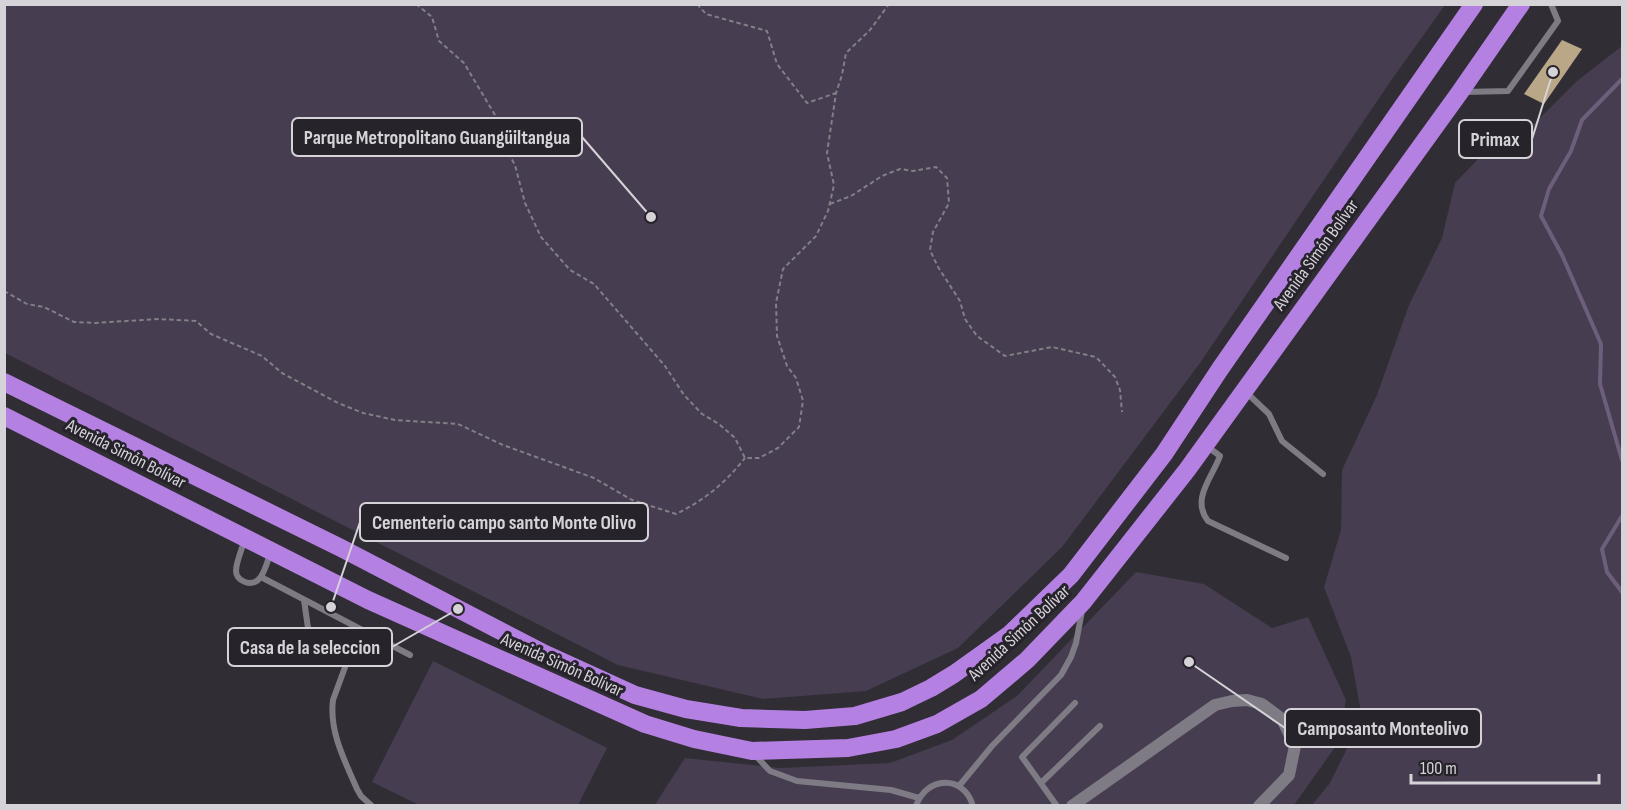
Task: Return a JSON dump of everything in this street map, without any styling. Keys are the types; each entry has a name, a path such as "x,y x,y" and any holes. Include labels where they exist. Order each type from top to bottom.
{"highway":[{"name":"Avenida Simón Bolívar","path":"4,382 341,548 544,654 635,695 686,709 741,718 806,720 855,716 902,702 954,674 1010,634 1071,575 1164,454 1220,369 1474,4"},
{"name":"Avenida Simón Bolívar","path":"4,416 368,600 645,724 694,739 752,751 848,748 896,740 937,724 981,699 1027,660 1083,603 1204,445 1460,92 1521,4"},
{"path":"212,522 225,492"}],"street":[{"path":"1072,806 1215,705 1247,700 1262,704 1282,719 1294,746 1289,776 1259,806"}],"lane":[{"path":"1460,92 1508,91 1558,21 1551,4"},
{"path":"1244,390 1269,414 1282,441 1323,474"},
{"path":"1204,445 1220,456 1200,501 1202,513 1209,521 1286,558"},
{"path":"245,538 236,570 238,577 243,581 254,583 261,577 271,551"},
{"path":"261,577 410,655"},
{"path":"302,655 309,628 304,600"},
{"path":"959,786 992,746 1061,675 1076,643 1083,603"},
{"path":"359,629 333,700 332,712 338,744 357,789 372,806"},
{"path":"1057,806 1022,757 1075,703"},
{"path":"1041,783 1100,726"},
{"path":"752,751 770,771 797,782 891,790 917,802 932,785 950,783 966,791 973,806"}],"path":[{"path":"416,4 432,17 440,41 464,63 495,115 501,140 515,165 525,203 541,237 570,270 594,284 665,366 684,395 702,414 719,424 735,438 745,458"},
{"path":"698,4 706,14 767,31 777,64 807,103 836,93"},
{"path":"745,458 759,458 778,448 799,427 803,401 796,378 787,366 777,336 776,303 783,269 816,236 830,204 834,185 827,153 836,93 846,53 870,30 888,4"},
{"path":"830,204 851,196 882,176 900,169 913,171 936,167 947,178 949,203 933,232 930,250 960,301 965,319 976,336 1005,356 1052,347 1096,357 1115,377 1122,412"},
{"path":"4,291 27,304 44,307 74,322 158,319 196,321 211,334 262,356 282,373 338,403 363,413 395,420 458,424 502,445 594,478 632,500 676,514 698,504 730,476 745,458"}],"shaded area":[{"path":"4,5 1445,5 1390,82 1200,363 1062,547 958,648 866,691 763,699 618,665 5,353"},
{"path":"1622,46 1622,805 1312,805 1330,783 1362,718 1351,657 1324,587 1341,530 1342,470 1377,395 1409,305 1442,238 1455,183 1486,151 1535,123 1577,81"},
{"path":"1136,572 1204,584 1272,628 1308,617 1346,700 1338,743 1294,805 654,806 685,758 780,768 890,763 952,740 1017,696"},
{"path":"433,661 607,748 578,805 419,805 372,782"}],"building":[{"path":"1562,40 1582,49 1544,104 1524,94"}],"waterway":[{"path":"1622,79 1582,120 1571,151 1549,189 1541,216 1562,255 1601,344 1600,384 1622,460"},
{"path":"1622,516 1602,549 1607,572 1622,592"}],"place":[{"name":"Primax","path":"1553,72"},
{"name":"Parque Metropolitano Guangüiltangua","path":"651,217"},
{"name":"Cementerio campo santo Monte Olivo","path":"331,607"},
{"name":"Casa de la seleccion","path":"458,609"},
{"name":"Camposanto Monteolivo","path":"1189,662"}]}
